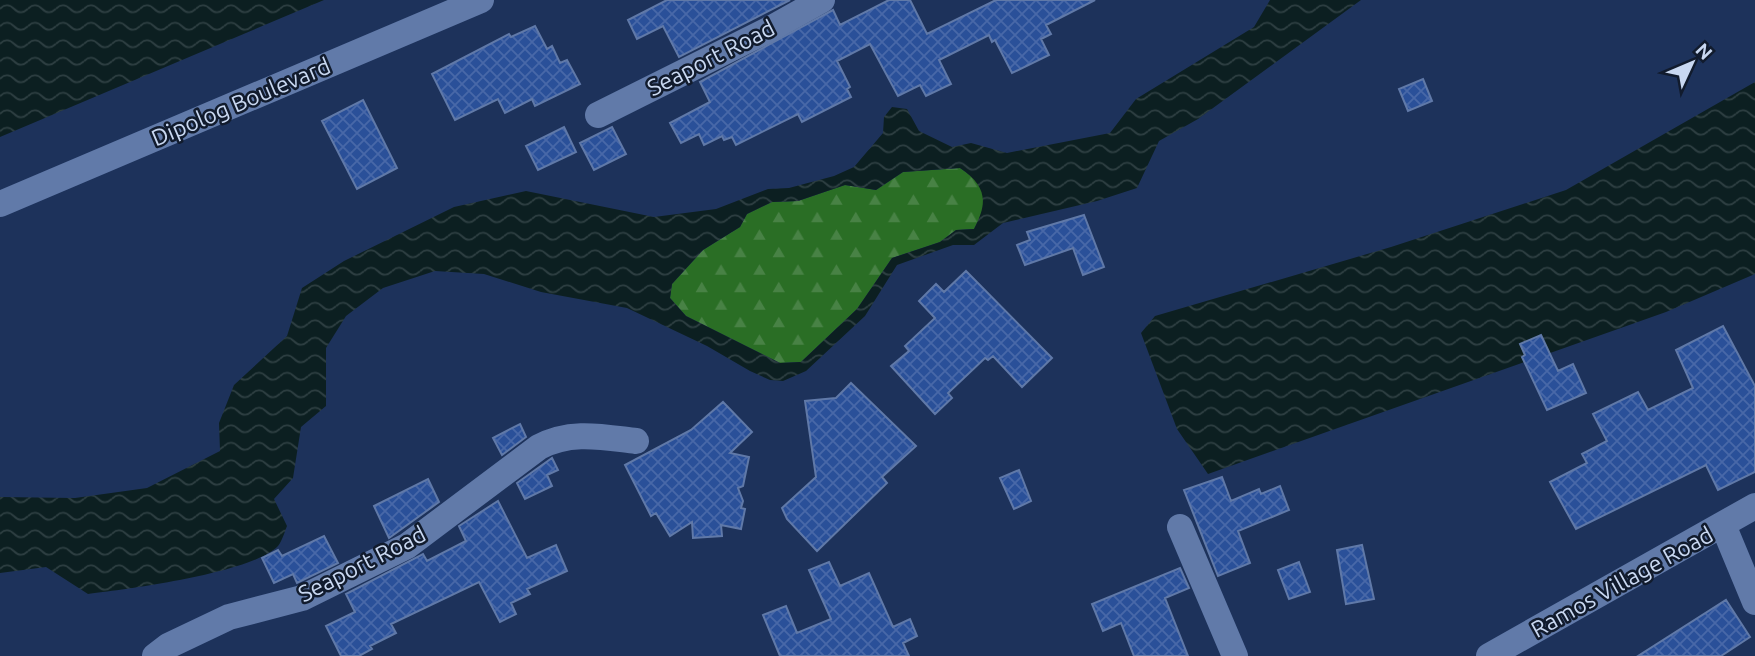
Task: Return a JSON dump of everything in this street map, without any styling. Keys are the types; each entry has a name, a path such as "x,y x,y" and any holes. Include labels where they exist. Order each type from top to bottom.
{"street":[{"name":"Dipolog Boulevard","path":"0,204 481,0"},
{"name":"Seaport Road","path":"598,114 770,29 822,0"},
{"name":"Seaport Road","path":"155,656 168,646 229,617 302,598 407,546 540,447 556,438 573,435 636,441"},
{"name":"Ramos Village Road","path":"1489,656 1755,506"},
{"path":"1723,525 1755,602"},
{"path":"1180,527 1235,656"}],"green space":[{"path":"960,168 976,181 983,195 982,211 974,229 956,230 940,242 892,258 857,309 801,362 780,363 686,316 670,298 672,284 703,250 740,227 747,214 772,202 798,201 845,185 876,190 903,172"}],"water":[{"path":"0,0 324,0 0,137"},
{"path":"1270,0 1361,0 1198,119 1159,141 1137,188 1097,201 1003,223 974,245 953,245 897,265 865,316 806,371 783,381 770,380 627,308 541,292 484,274 435,271 383,288 346,316 326,348 326,406 301,427 293,478 274,499 287,526 278,546 264,556 217,572 88,594 46,567 0,573 0,497 75,498 147,488 220,451 219,423 234,385 287,336 302,288 344,261 454,207 526,191 654,217 716,209 768,189 789,188 834,176 854,167 883,133 884,117 892,107 907,109 919,131 952,147 971,143 1007,153 1110,133 1136,99 1254,27","holes":["960,168 980,188 983,203 974,229 956,230 940,242 892,258 857,309 801,362 780,363 686,316 670,298 672,284 703,250 740,227 747,214 772,202 798,201 845,185 876,190 903,172"]},
{"path":"1755,82 1755,274 1666,312 1208,474 1177,429 1141,333 1155,316 1391,247 1566,190"}],"building":[{"path":"667,0 790,0 679,57 663,26 637,39 628,20"},
{"path":"889,0 910,0 927,34 996,0 1095,0 1046,25 1051,34 1041,39 1049,55 1012,73 995,40 992,42 989,35 939,60 951,84 926,96 920,85 898,96 870,44 837,61 850,87 847,89 851,97 802,122 798,114 736,145 732,137 724,140 722,136 704,145 699,134 681,143 670,123 710,102 700,82 833,10 840,25"},
{"path":"535,26 547,49 552,46 560,63 567,60 580,84 535,106 532,99 505,113 498,99 455,120 432,74 509,34 511,37"},
{"path":"1423,79 1432,101 1408,111 1399,89"},
{"path":"363,100 397,168 357,189 322,121"},
{"path":"564,127 576,152 538,170 526,146"},
{"path":"612,127 626,154 594,170 580,143"},
{"path":"1084,215 1104,267 1083,275 1073,248 1025,265 1017,245 1030,240 1027,232"},
{"path":"966,271 1052,358 1022,387 993,356 988,360 985,358 948,393 952,398 935,414 891,366 909,351 905,346 935,318 919,301 936,284 944,292"},
{"path":"1723,326 1755,386 1755,472 1718,490 1706,465 1576,529 1550,482 1587,463 1582,454 1607,441 1593,414 1638,392 1648,410 1693,388 1676,350"},
{"path":"1541,335 1558,371 1573,364 1586,393 1547,410 1522,357 1525,355 1520,344"},
{"path":"851,383 916,446 882,477 887,483 817,551 787,519 782,508 816,477 805,401 836,398"},
{"path":"723,402 752,432 730,453 749,457 743,486 738,488 743,501 741,508 745,509 741,529 721,525 722,536 693,538 692,522 670,536 656,513 651,516 625,465 691,430"},
{"path":"520,424 526,437 502,455 493,438"},
{"path":"552,458 558,470 547,475 552,486 525,499 517,483"},
{"path":"1019,470 1031,501 1014,509 1000,478"},
{"path":"1222,477 1231,501 1259,489 1261,494 1280,486 1289,510 1238,531 1250,563 1218,576 1184,490"},
{"path":"428,479 439,502 389,538 374,506"},
{"path":"498,501 527,558 556,545 567,571 527,589 530,594 511,603 516,614 500,622 479,582 391,624 396,633 370,646 372,649 359,656 341,656 326,626 355,612 346,594 423,554 427,561 466,541 459,526"},
{"path":"324,536 338,563 297,583 293,574 274,583 262,558 278,550 282,556"},
{"path":"1362,545 1374,599 1346,604 1337,550"},
{"path":"829,562 840,586 869,573 893,627 910,619 917,636 903,643 909,656 780,656 763,615 786,606 797,633 831,619 809,570"},
{"path":"1299,562 1310,592 1289,599 1278,570"},
{"path":"1180,568 1189,588 1165,598 1188,656 1134,656 1121,623 1103,631 1092,604"},
{"path":"1726,600 1750,637 1721,656 1638,656"}]}
